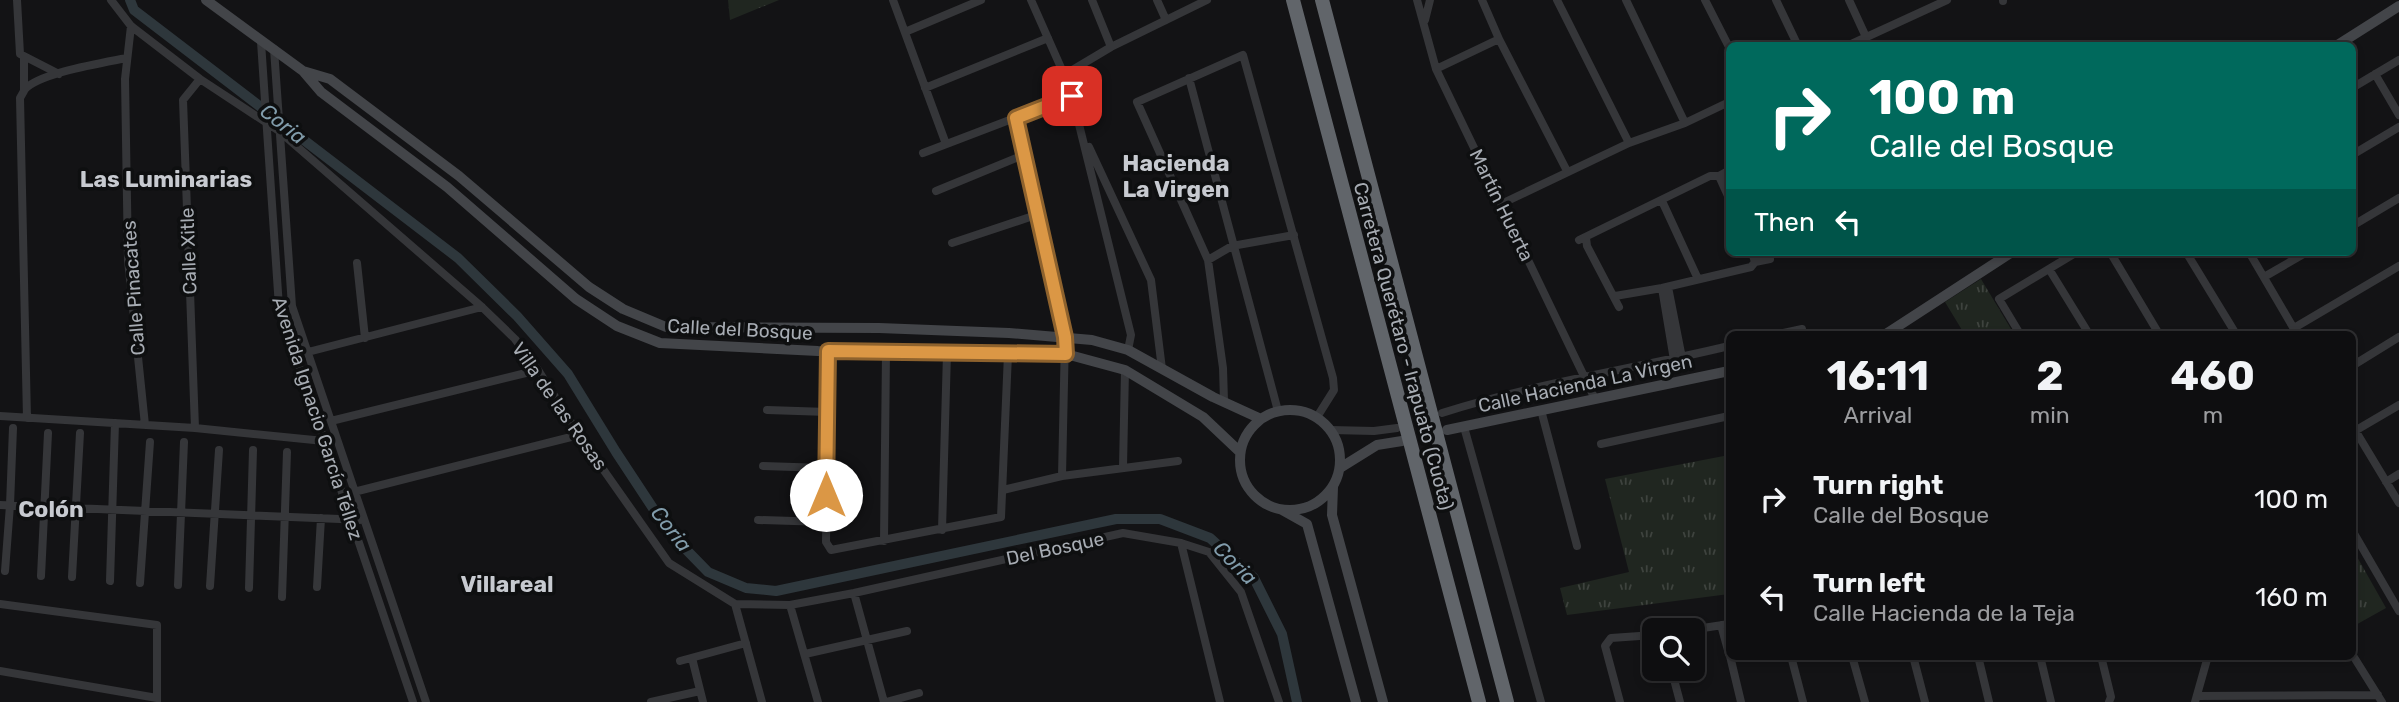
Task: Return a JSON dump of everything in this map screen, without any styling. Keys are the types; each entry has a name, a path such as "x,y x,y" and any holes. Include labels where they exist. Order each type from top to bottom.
{"highway":[{"name":"Carretera Querétaro - Irapuato (Cuota)","path":"1293,0 1479,702"},
{"name":"Carretera Querétaro - Irapuato (Cuota)","path":"1321,0 1507,702"}],"street":[{"path":"17,0 19,49 24,57 24,91"},
{"name":"Villa de las Rosas","path":"111,0 131,26 200,79 265,115 279,126 482,307 515,339 538,370 579,435 669,563 735,604"},
{"name":"Calle del Bosque","path":"206,0 303,71 321,92 447,187 576,299 617,326 660,344 828,351 1066,354 1125,370 1203,417 1240,452"},
{"path":"893,0 946,144"},
{"path":"905,32 981,0"},
{"path":"1031,0 1072,96 1131,335 1128,350"},
{"path":"1092,0 1111,47"},
{"path":"1157,0 1166,20"},
{"path":"1064,75 1111,47 1207,0"},
{"path":"1418,0 1424,27"},
{"path":"1482,0 1567,171"},
{"path":"1557,0 1629,143"},
{"path":"1626,0 1685,122"},
{"path":"1705,0 1726,42"},
{"path":"1776,0 1796,42"},
{"path":"1849,0 1866,37"},
{"path":"1855,42 1930,4 1947,0"},
{"name":"Martín Huerta","path":"1428,3 1424,27 1436,69 1595,399"},
{"path":"2342,42 2399,6"},
{"name":"Calle Pinacates","path":"131,26 125,79 128,260 145,425"},
{"path":"925,88 1048,38"},
{"path":"1436,69 1499,38"},
{"name":"Avenida Ignacio García Téllez","path":"261,41 279,307 413,702"},
{"name":"Avenida Ignacio García Téllez","path":"274,49 292,306 426,702"},
{"path":"1224,401 1223,368 1208,260 1137,102 1243,55 1333,378 1334,390 1317,417"},
{"path":"24,57 59,74"},
{"path":"27,418 20,98 29,85 59,74 127,58"},
{"path":"2356,86 2399,60"},
{"name":"Calle del Bosque","path":"303,71 330,79 459,176 589,287 623,309 666,327 879,328 1009,332 1092,340 1128,350 1261,419"},
{"path":"2375,74 2399,115"},
{"name":"Calle Xitle","path":"195,428 183,100 200,79"},
{"path":"1189,79 1278,411"},
{"path":"923,153 1072,96"},
{"path":"1501,204 1629,143 1726,103"},
{"path":"1016,118 1065,337 1062,476"},
{"path":"2356,153 2399,127"},
{"path":"1080,129 1151,280 1162,369"},
{"path":"936,191 1026,154"},
{"path":"1619,307 1583,239 1710,176 1719,176 1726,172"},
{"path":"1719,176 1726,191"},
{"path":"2356,224 2399,198"},
{"path":"1662,201 1698,279"},
{"path":"952,243 1039,214"},
{"path":"1208,260 1232,246 1294,235"},
{"path":"1753,256 1755,262"},
{"path":"1891,331 2006,256"},
{"path":"2018,331 1999,299 2070,256"},
{"path":"2112,256 2157,331"},
{"path":"2188,256 2234,331"},
{"path":"2251,256 2296,331 2399,266"},
{"path":"2264,277 2300,256"},
{"path":"1615,296 1751,267 1755,262 1770,259"},
{"path":"357,263 365,338"},
{"path":"2049,269 2087,331"},
{"path":"1665,287 1678,359"},
{"path":"308,352 482,307"},
{"path":"1790,331 1802,328"},
{"path":"2356,364 2399,337"},
{"path":"1442,413 1585,376 1678,359 1726,347"},
{"path":"828,351 826,542 831,550 1000,517 1008,354"},
{"path":"884,541 886,352"},
{"path":"942,530 947,353"},
{"path":"331,421 538,370"},
{"path":"1123,467 1125,370"},
{"name":"Calle Hacienda La Virgen","path":"1447,430 1726,372"},
{"path":"2356,427 2399,405"},
{"path":"767,410 828,412"},
{"path":"1356,702 1307,524 1264,503 1250,490 1241,472 1240,452 1247,434 1261,419 1278,411 1298,410 1317,417 1331,430 1339,448 1340,468 1333,487 1332,515 1383,702"},
{"path":"1541,410 1577,546"},
{"path":"0,416 195,428 324,441"},
{"path":"1601,444 1726,417"},
{"path":"110,581 115,423"},
{"path":"1464,427 1541,702"},
{"path":"5,571 13,428"},
{"path":"1331,430 1374,431 1397,428"},
{"path":"41,576 48,433"},
{"path":"72,578 80,433"},
{"path":"2356,434 2399,503"},
{"path":"342,495 579,435"},
{"path":"1340,468 1377,445 1402,441"},
{"path":"140,583 150,442"},
{"path":"178,585 184,442"},
{"path":"210,586 219,450"},
{"path":"249,588 253,450"},
{"path":"282,597 288,452"},
{"path":"1003,490 1062,476 1178,461"},
{"path":"764,466 825,468"},
{"path":"2386,482 2399,474"},
{"path":"1282,510 1302,510 1320,501 1333,487"},
{"path":"0,505 364,520"},
{"path":"317,587 321,518"},
{"path":"758,520 826,523"},
{"name":"Del Bosque","path":"735,604 790,605 1123,533 1181,543 1209,552 1241,592 1277,701"},
{"path":"2356,537 2399,611"},
{"path":"1181,543 1220,702"},
{"path":"854,593 885,702 919,693"},
{"path":"0,604 157,625 157,700 0,671"},
{"path":"735,604 761,702"},
{"path":"790,605 818,702"},
{"path":"384,617 397,614"},
{"path":"1705,628 1725,625"},
{"path":"805,654 906,631"},
{"path":"1620,702 1605,646 1611,638 1642,636"},
{"path":"680,662 746,643"},
{"path":"692,657 703,702"},
{"path":"1730,660 1741,702"},
{"path":"1792,660 1803,702"},
{"path":"1853,660 1865,702"},
{"path":"1914,660 1925,702"},
{"path":"1979,660 1989,702"},
{"path":"2041,660 2051,702"},
{"path":"2102,660 2111,697 2109,702"},
{"path":"2207,660 2196,699 2380,699"},
{"path":"2356,660 2380,699"},
{"path":"1674,681 1680,702"},
{"path":"651,702 700,691"}],"green space":[{"path":"728,0 779,0 730,20"},
{"path":"1981,279 2012,331 1958,331 1962,330 1945,302"},
{"path":"1726,456 1726,594 1567,615 1560,588 1629,572 1605,479"},
{"path":"2356,555 2386,608 2356,625"}],"waterway":[{"name":"Coria","path":"130,0 134,10 458,258 517,316 568,374 668,531 708,572 746,588 776,591 1116,519 1160,519 1210,538 1254,578 1282,634 1297,702"}],"tunnel":[{"path":"1403,426 1434,416"},
{"path":"1405,441 1443,431"}],"district":[{"name":"Hacienda La Virgen","path":"1176,176"},
{"name":"Las Luminarias","path":"166,179"},
{"name":"Colón","path":"51,509"},
{"name":"Villareal","path":"507,584"}],"route":[{"path":"826,495 828,351 1066,354 1065,337 1039,214 1016,118 1072,96"}]}
